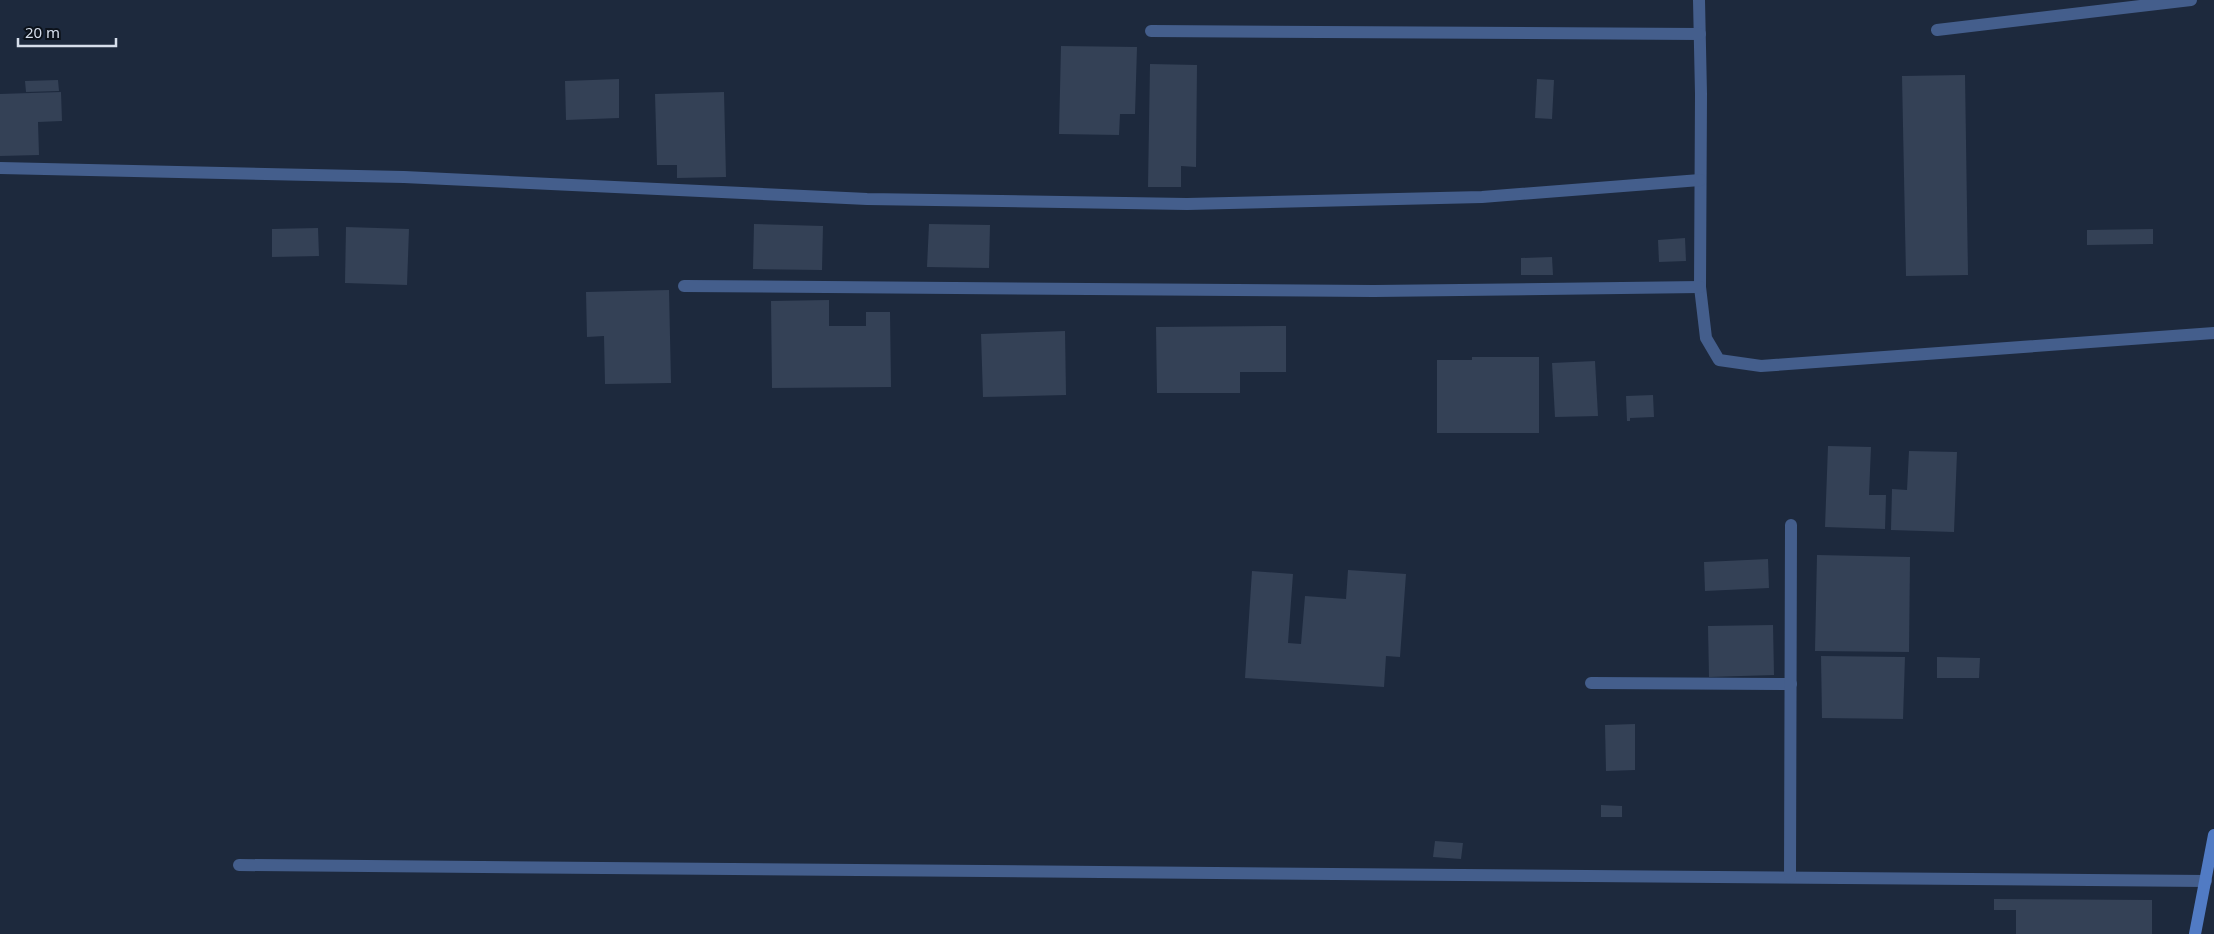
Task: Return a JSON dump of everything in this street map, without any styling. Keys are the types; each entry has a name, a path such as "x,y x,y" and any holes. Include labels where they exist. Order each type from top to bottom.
{"street":[{"path":"1699,0 1700,287 1706,338 1719,360 1760,366 2214,333"},
{"path":"1937,30 2191,0"},
{"path":"1151,31 1700,34"},
{"path":"0,168 404,177 868,199 1187,204 1482,197 1700,180"},
{"path":"684,286 1374,291 1700,287"},
{"path":"1790,877 1791,525"},
{"path":"1591,683 1791,684"},
{"path":"2195,934 2214,835"},
{"path":"239,865 2206,880"}],"building":[{"path":"1061,46 1137,47 1135,114 1120,114 1119,135 1059,134"},
{"path":"1150,64 1197,65 1196,167 1181,166 1181,187 1148,187"},
{"path":"1965,75 1968,275 1906,276 1902,76"},
{"path":"619,79 619,118 566,120 565,81"},
{"path":"1537,79 1554,80 1552,119 1535,118"},
{"path":"58,80 59,91 26,92 25,81"},
{"path":"61,92 62,121 38,122 39,155 0,156 0,94"},
{"path":"724,92 726,177 677,178 677,165 657,165 655,94"},
{"path":"754,224 823,226 822,270 753,269"},
{"path":"929,224 990,225 989,268 927,267"},
{"path":"346,227 409,229 407,285 345,283"},
{"path":"318,228 319,256 272,257 272,229"},
{"path":"2153,229 2153,244 2087,245 2087,230"},
{"path":"1685,238 1686,261 1659,262 1658,240"},
{"path":"1552,257 1553,275 1521,275 1521,258"},
{"path":"669,290 671,383 605,384 604,336 587,337 586,292"},
{"path":"829,300 829,326 866,326 866,312 890,312 891,387 772,388 771,301"},
{"path":"1286,326 1286,372 1240,372 1240,393 1157,393 1156,327"},
{"path":"1065,331 1066,395 983,397 981,334"},
{"path":"1472,357 1539,357 1539,433 1437,433 1437,360 1472,360"},
{"path":"1595,361 1598,416 1555,417 1552,363"},
{"path":"1653,395 1654,417 1630,418 1630,421 1627,421 1626,396"},
{"path":"1828,446 1871,447 1869,495 1886,495 1885,529 1825,527"},
{"path":"1909,451 1957,452 1954,532 1891,530 1892,489 1907,490"},
{"path":"1817,555 1910,557 1909,652 1815,651"},
{"path":"1768,559 1769,588 1705,591 1704,562"},
{"path":"1348,570 1406,574 1400,657 1386,656 1384,687 1245,678 1252,571 1293,574 1288,643 1301,644 1305,596 1346,599"},
{"path":"1773,625 1774,675 1709,677 1708,626"},
{"path":"1821,656 1905,657 1903,719 1822,718"},
{"path":"1937,657 1980,658 1979,678 1937,678"},
{"path":"1635,724 1635,770 1606,771 1605,725"},
{"path":"1601,805 1622,806 1622,817 1601,817"},
{"path":"1435,841 1463,843 1461,859 1433,857"},
{"path":"1994,899 2152,900 2152,934 2016,934 2016,910 1994,910"}]}
